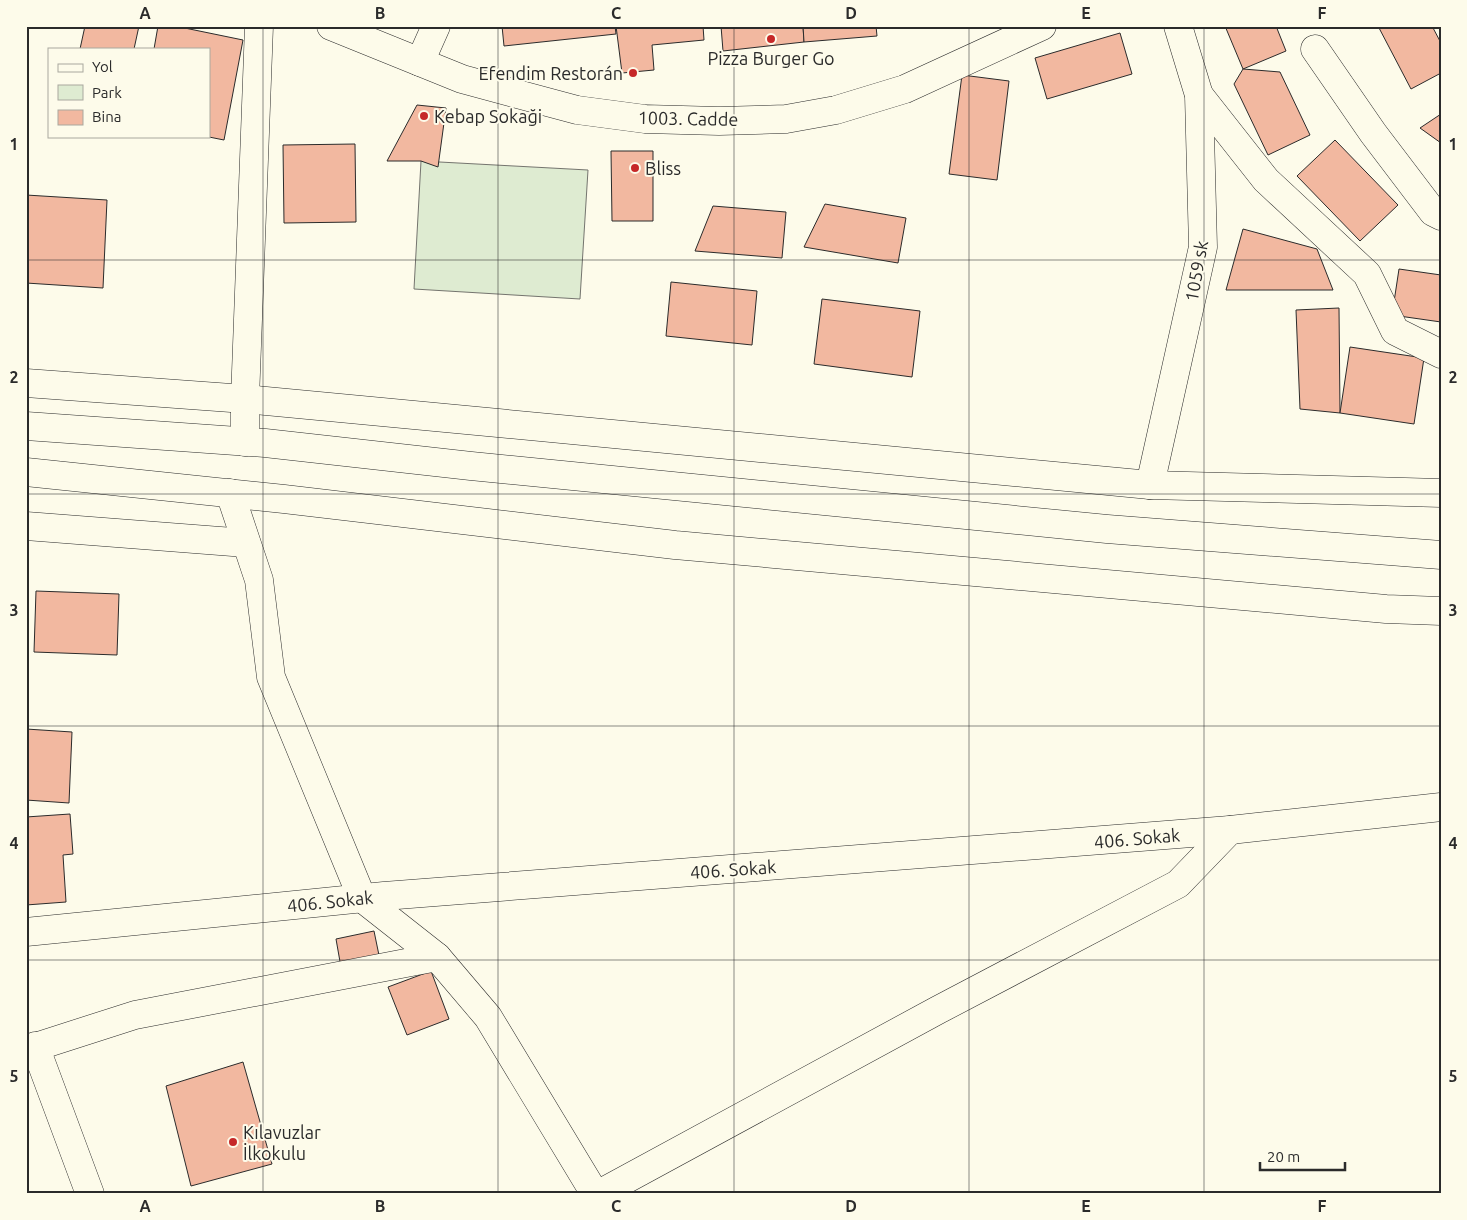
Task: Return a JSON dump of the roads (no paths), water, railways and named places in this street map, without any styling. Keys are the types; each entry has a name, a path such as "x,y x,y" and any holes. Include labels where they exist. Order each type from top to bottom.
{"main road":[{"path":"245,442 244,399 259,26"},
{"name":"1003. Cadde","path":"332,26 462,78 577,110 645,119 719,121 786,119 836,110 906,89 1042,26"},
{"path":"420,62 436,26"},
{"name":"1059 sk","path":"1150,485 1203,247 1199,95 1178,26"},
{"path":"1315,49 1373,133 1433,212 1441,216"},
{"path":"1199,95 1266,180 1367,274 1396,331 1441,354"},
{"path":"26,382 244,399 1150,485 1441,493"},
{"path":"26,426 245,442 1087,527 1441,555"},
{"path":"26,472 230,493 685,546 1386,609 1441,611"},
{"path":"230,493 259,580 271,677 362,898 437,957 488,1017 597,1194 1178,884 1230,830"},
{"path":"26,526 246,543"},
{"name":"406. Sokak","path":"26,932 362,898 1230,830 1441,807"},
{"path":"90,1194 31,1048 135,1015 437,957"}],"place":[{"name":"Pizza Burger Go","path":"771,39"},
{"name":"Efendim Restorán","path":"633,73"},
{"name":"Kebap Sokaği","path":"424,116"},
{"name":"Bliss","path":"635,168"},
{"name":"Kılavuzlar İlkokulu","path":"233,1142"}]}
